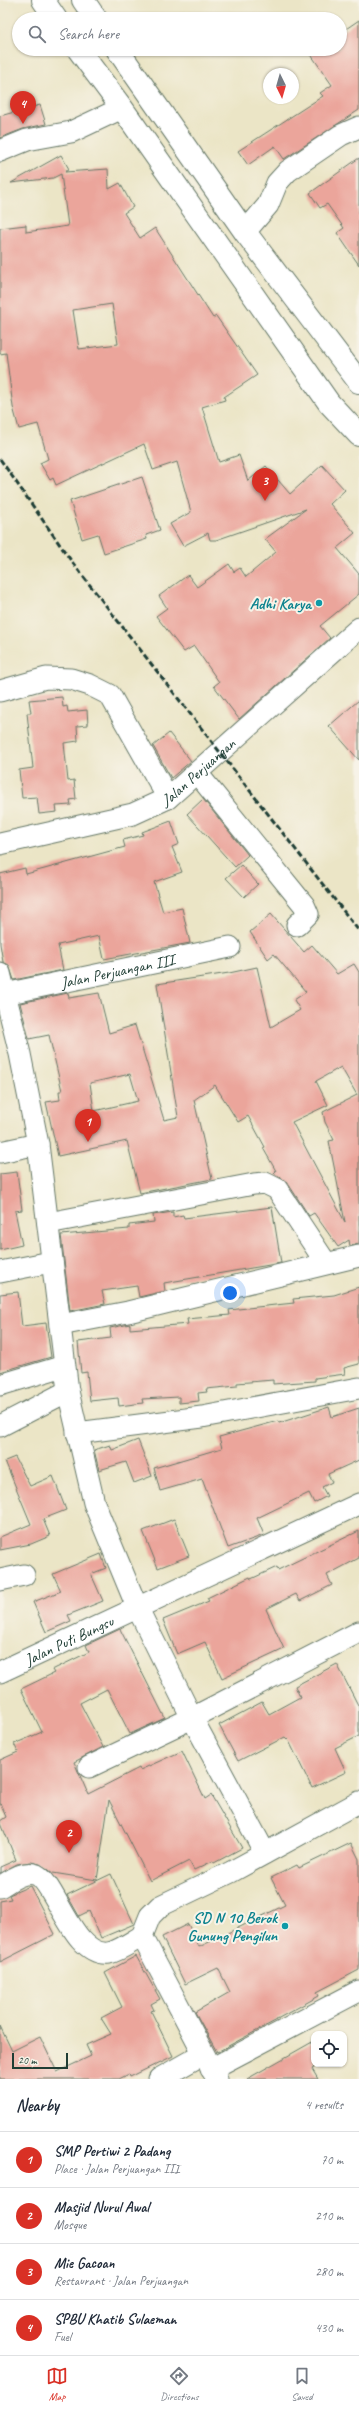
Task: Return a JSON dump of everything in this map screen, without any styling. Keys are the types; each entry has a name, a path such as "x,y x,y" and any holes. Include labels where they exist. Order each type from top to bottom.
{"main road":[{"path":"44,0 52,12"},
{"path":"83,0 91,12"},
{"path":"83,56 122,108 329,403 359,435"},
{"path":"122,56 244,232 359,382"}],"street":[{"path":"0,151 27,140 71,132 122,108"},
{"path":"244,232 268,205 277,183 288,171 341,135 359,127"},
{"name":"Jalan Perjuangan","path":"0,844 133,814 168,798 359,628"},
{"path":"0,691 46,678 71,679 90,684 110,695 168,798"},
{"path":"197,773 304,905 308,914 297,925"},
{"name":"Jalan Perjuangan III","path":"3,994 230,947"},
{"path":"0,973 3,994 38,1144 64,1366 77,1433 94,1503 137,1608 192,1718 265,1853"},
{"path":"0,1152 38,1144"},
{"path":"48,1223 234,1187 265,1183 277,1189 326,1263"},
{"path":"60,1325 128,1312 359,1256"},
{"path":"0,1272 51,1262"},
{"path":"0,1384 64,1366"},
{"path":"77,1433 202,1417 359,1388"},
{"path":"0,1426 68,1391"},
{"name":"Jalan Puti Bungsu","path":"0,1672 359,1504"},
{"path":"0,1580 24,1575"},
{"path":"89,1767 192,1718 359,1632"},
{"path":"0,1887 22,1874 34,1874 42,1879 70,1925 86,1944 99,1952 110,1953 142,1936 150,1916 160,1906 265,1853 359,1802"},
{"path":"142,1936 210,2067"},
{"path":"159,2079 210,2067 358,1995"}],"building":[{"path":"359,20 359,110 284,159 275,146 248,165 238,151 323,96 320,93 332,85 312,56 347,56 347,28"},
{"path":"40,105 46,124 23,129 0,138 0,116"},
{"path":"61,155 69,169 65,172 108,169 109,189 120,183 133,207 124,213 140,238 155,228 213,318 216,316 257,375 224,397 225,400 202,407 219,462 239,455 248,481 266,466 290,494 322,465 345,490 330,504 355,533 337,548 359,574 359,594 320,626 330,638 239,719 214,686 219,682 194,646 184,652 156,616 167,608 159,596 188,575 197,587 229,564 234,572 240,568 246,577 276,552 265,539 306,509 216,540 210,540 208,533 183,546 170,524 191,512 177,462 153,470 144,444 56,485 53,478 50,480 40,463 48,459 38,424 19,429 13,407 6,353 0,354 0,228 26,225 26,232 68,226 61,174 53,178 11,183","holes":["112,304 118,344 79,349 73,310"]},
{"path":"359,158 359,265 337,233 344,228 327,204 320,208 310,193"},
{"path":"142,477 160,530 146,535 147,539 104,553 98,534 82,539 70,501"},
{"path":"62,697 63,707 67,706 68,712 87,710 88,725 77,726 78,741 64,743 68,781 74,780 76,799 70,800 71,805 56,806 57,812 39,814 37,797 22,798 19,770 33,768 27,713 31,713 29,700"},
{"path":"359,700 359,760 329,726"},
{"path":"169,733 191,761 171,778 153,746"},
{"path":"203,799 248,855 235,867 187,814"},
{"path":"171,821 179,844 172,847 182,872 154,882 163,912 182,908 190,943 104,959 99,936 58,945 63,970 14,980 9,965 3,962 0,944 0,874 25,868 26,874 125,847 123,840 143,835 142,832"},
{"path":"241,865 258,884 244,897 226,878"},
{"path":"271,914 304,952 312,945 337,974 354,964 359,972 359,1244 350,1246 349,1240 338,1247 314,1213 309,1216 287,1182 274,1173 276,1171 248,1116 238,1122 215,1085 194,1100 212,1179 140,1193 127,1141 58,1156 46,1102 60,1100 59,1091 62,1091 49,1035 29,1039 20,1003 68,993 69,998 99,993 109,1033 135,1025 164,1120 178,1117 157,984 229,973 257,967 271,1027 300,1010 294,1000 306,992 274,954 268,959 250,932","holes":["341,1067 357,1095 323,1112 325,1122 334,1140 329,1141 345,1222 292,1122 328,1105 316,1081","130,1074 138,1101 94,1111 90,1083"]},
{"path":"17,1172 22,1210 15,1211 22,1245 0,1250 0,1174"},
{"path":"272,1207 281,1263 164,1283 165,1291 139,1297 137,1286 102,1291 105,1304 70,1311 61,1235 129,1229 129,1225 154,1222 153,1215 173,1212 173,1217 183,1215 184,1218"},
{"path":"359,1287 359,1364 344,1368 345,1374 315,1378 315,1381 273,1384 273,1380 237,1383 237,1386 206,1389 207,1392 198,1393 199,1401 179,1403 179,1397 142,1399 143,1403 119,1406 118,1398 90,1401 87,1372 81,1373 78,1342 111,1338 110,1328 130,1324 130,1329 188,1324 187,1319 230,1315 229,1310 294,1303 293,1299 334,1295"},
{"path":"18,1292 22,1326 46,1323 51,1357 0,1372 0,1294"},
{"path":"329,1407 332,1417 359,1408 359,1460 328,1474 332,1482 322,1487 327,1496 314,1503 309,1493 257,1518 264,1535 228,1548 202,1479 160,1491 154,1468 222,1448 219,1437 278,1421 279,1423"},
{"path":"138,1440 152,1476 134,1483 126,1462 99,1470 94,1450 110,1445 112,1450"},
{"path":"15,1457 30,1486 53,1476 66,1510 43,1519 50,1536 31,1544 0,1550 0,1537 31,1524 5,1461"},
{"path":"174,1519 189,1556 158,1568 143,1531"},
{"path":"359,1531 359,1558 327,1575 332,1585 300,1601 296,1594 266,1609 284,1649 222,1678 205,1642 177,1654 163,1620 209,1601 207,1598 250,1577 251,1579 277,1567 278,1570"},
{"path":"101,1554 106,1568 91,1574 103,1601 68,1615 71,1621 46,1632 33,1602 61,1591 53,1574"},
{"path":"120,1629 165,1718 130,1734 107,1689 80,1703 103,1747 74,1762 88,1794 139,1768 140,1770 182,1751 205,1799 211,1795 242,1848 214,1863 213,1861 194,1870 189,1861 150,1881 109,1800 97,1880 53,1873 40,1864 31,1862 17,1864 0,1873 0,1867 16,1860 0,1821 6,1817 0,1803 0,1760 18,1752 14,1744 42,1732 21,1689 54,1673 52,1670 89,1652 86,1645"},
{"path":"337,1664 359,1707 359,1736 335,1748 346,1772 312,1788 289,1741 285,1737 238,1761 219,1725 262,1702 269,1714 300,1697 295,1686"},
{"path":"351,1843 359,1859 359,1970 317,1992 319,1996 217,2052 195,2012 230,1992 218,1968 185,1984 162,1937 188,1924 199,1947 285,1905 271,1878 297,1865 299,1868"},
{"path":"111,1874 134,1924 101,1938 89,1911 79,1916 67,1895"},
{"path":"30,1886 55,1934 0,1962 0,1901 11,1899 9,1895"},
{"path":"136,1956 160,1999 151,2004 154,2010 151,2011 173,2056 130,2077 129,2074 119,2079 0,2079 0,2026 12,2051 40,2037 57,2072 91,2056 86,2045 111,2034 101,2018 122,2007 105,1973"},
{"path":"311,2043 311,2067 314,2067 312,2069 318,2079 247,2079"}],"railway":[{"path":"0,459 72,562 359,931"}],"place":[{"name":"SPBU Khatib Sulaeman","path":"23,124"},
{"name":"Mie Gacoan","path":"265,501"},
{"name":"Adhi Karya","path":"319,603"},
{"name":"SMP Pertiwi 2 Padang","path":"88,1142"},
{"name":"Masjid Nurul Awal","path":"69,1853"},
{"name":"SD N 10 Berok Gunung Pengilun","path":"285,1926"}]}
